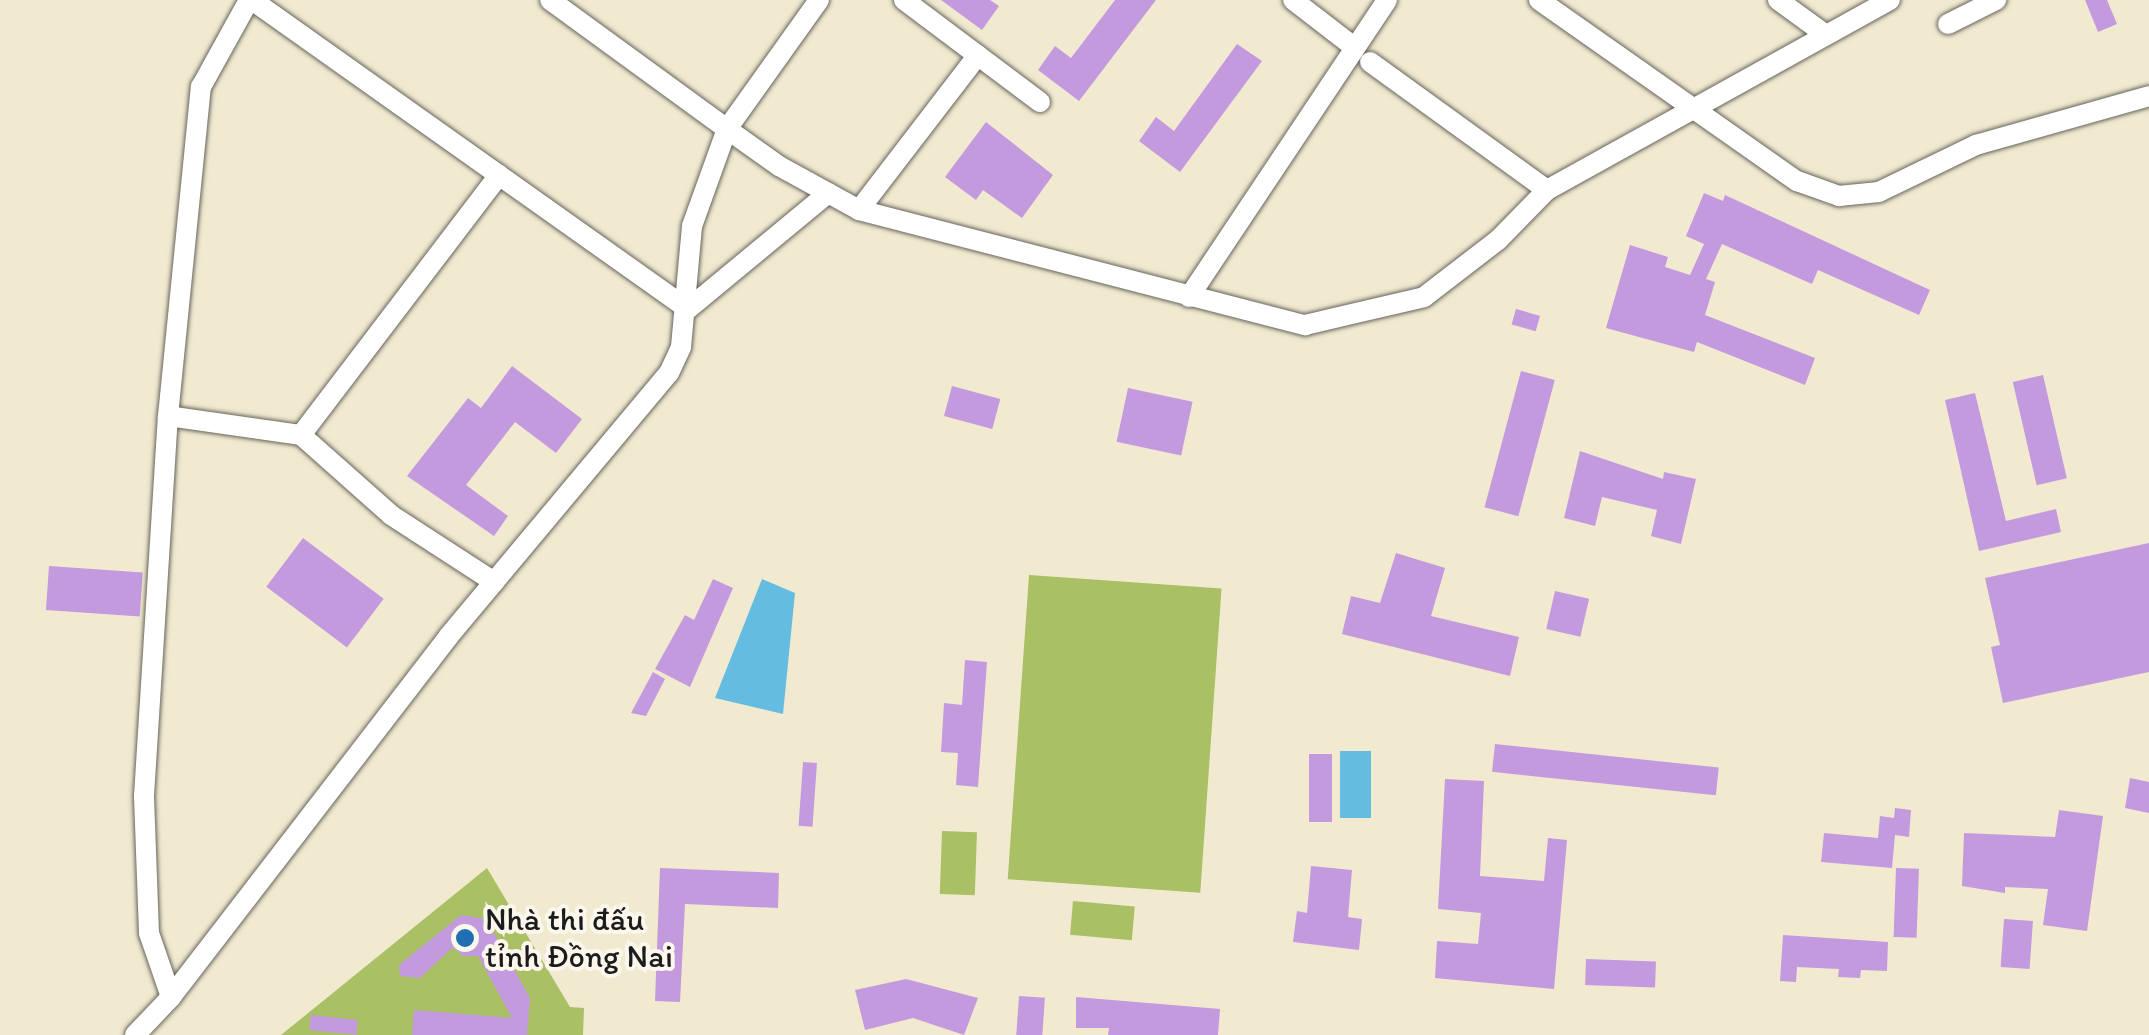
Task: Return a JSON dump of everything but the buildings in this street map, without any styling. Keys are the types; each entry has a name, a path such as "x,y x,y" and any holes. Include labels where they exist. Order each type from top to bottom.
{"street":[{"path":"171,998 150,933 144,796 168,416 202,87 250,0 688,310"},
{"path":"550,0 727,129 859,210 1305,325 1386,310 1424,297 1463,270 1547,190 1689,106 1890,0"},
{"path":"135,1035 171,998 343,767 669,373 688,310 692,226 727,129 819,0"},
{"path":"904,0 1040,102"},
{"path":"1293,0 1354,46"},
{"path":"1189,296 1387,0"},
{"path":"1540,0 1796,181 1861,196 1903,183 1976,145 2149,96"},
{"path":"1778,0 1826,35"},
{"path":"1948,24 1996,0"},
{"path":"859,210 978,55"},
{"path":"1370,62 1547,190"},
{"path":"302,435 498,175"},
{"path":"688,310 828,193"},
{"path":"168,416 302,435 391,516 494,582"}],"green space":[{"path":"1029,575 1222,588 1200,893 1008,879"},
{"path":"942,831 977,832 975,895 940,894"},
{"name":"Nhà thi đấu tỉnh Đồng Nai","path":"487,868 570,1007 584,1008 583,1035 281,1035"},
{"path":"1073,901 1135,906 1132,940 1070,935"}],"water":[{"path":"762,579 795,593 783,714 715,698"},
{"path":"1340,751 1371,751 1371,818 1340,818"}],"place":[{"name":"Nhà thi đấu tỉnh Đồng Nai","path":"465,938"}]}
